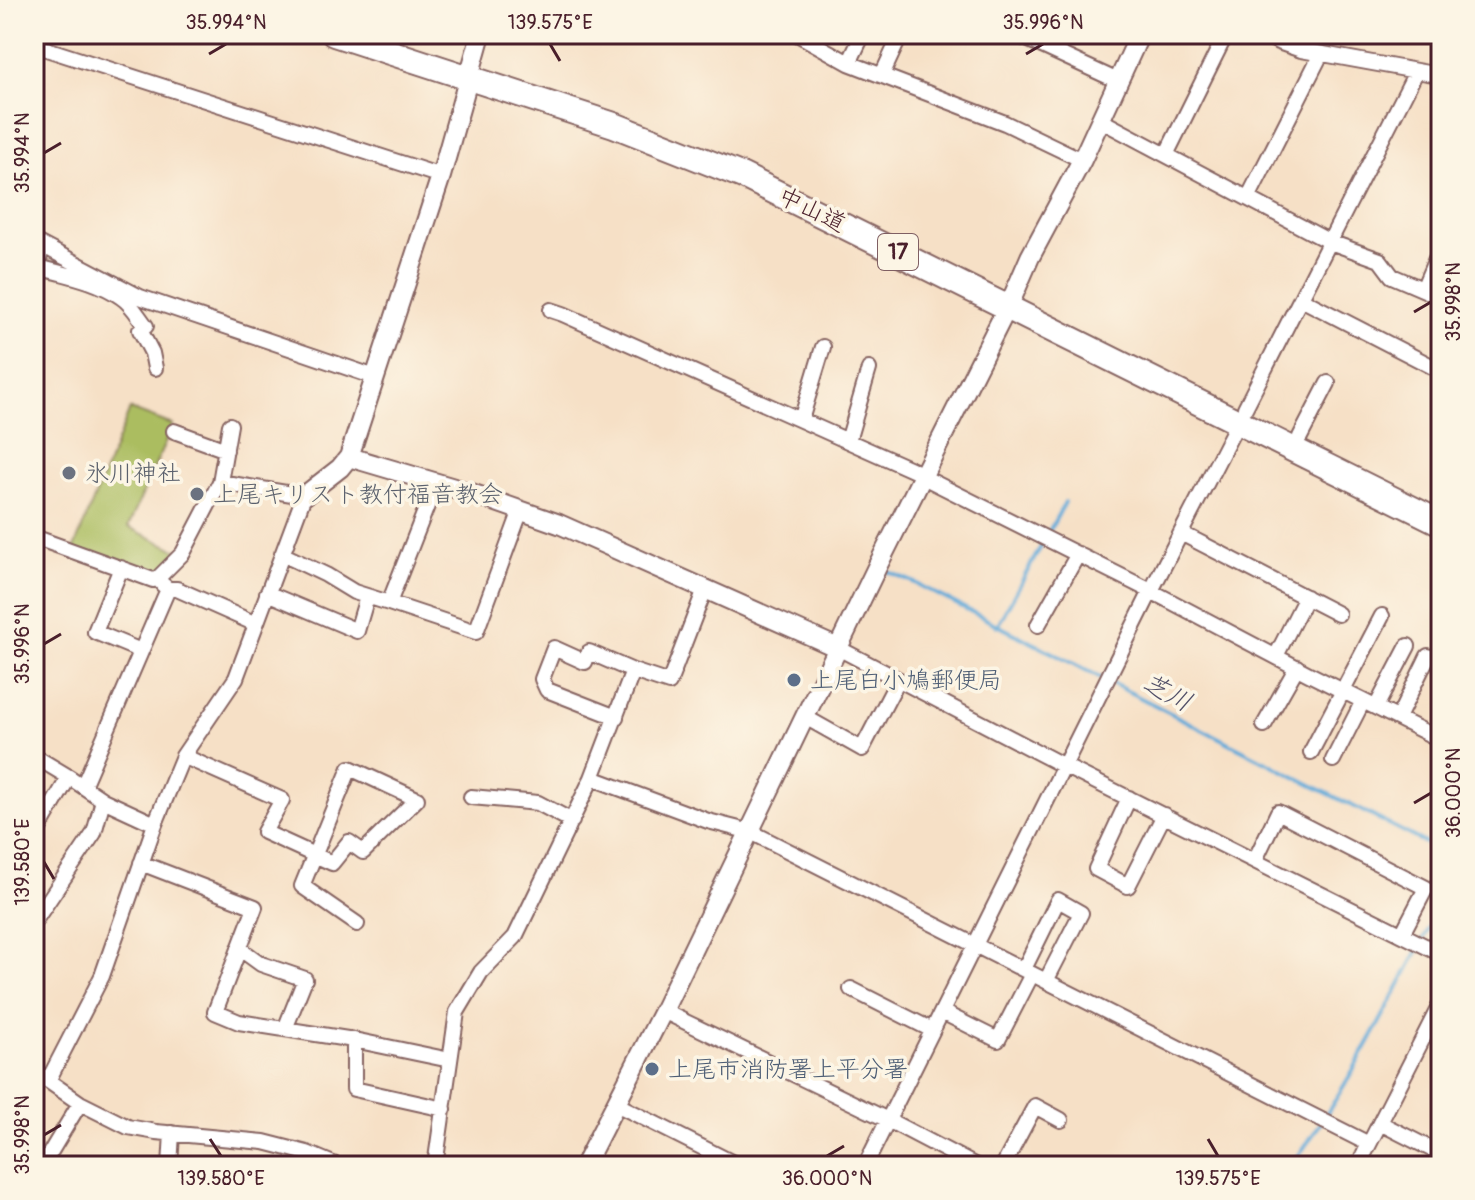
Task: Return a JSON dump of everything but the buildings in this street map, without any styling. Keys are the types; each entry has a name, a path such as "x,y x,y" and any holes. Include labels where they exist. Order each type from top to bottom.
{"highway":[{"name":"中山道","path":"334,34 618,110 714,148 922,246 1010,301 1242,415 1441,523"},
{"name":"中山道","path":"385,34 470,70"},
{"name":"中山道","path":"1242,415 1300,437 1441,509"}],"street":[{"path":"48,1081 102,976 155,824 183,756 236,678 304,496 340,468 349,457 441,176 481,34"},
{"path":"797,34 849,63 1005,123 1082,160"},
{"path":"849,63 863,34"},
{"path":"882,75 901,34"},
{"path":"1016,34 1118,81"},
{"path":"584,1166 751,832 1030,257 1082,160 1140,34"},
{"path":"1166,155 1226,34"},
{"path":"1264,34 1301,50 1438,74"},
{"path":"34,45 441,176"},
{"path":"1248,198 1321,54"},
{"path":"865,1166 1151,591 1416,72"},
{"path":"1100,120 1330,242 1380,260 1392,276 1441,297"},
{"path":"1423,289 1441,247"},
{"path":"39,253 140,297 375,377"},
{"path":"34,283 39,253"},
{"path":"39,253 121,297 130,305 146,326 140,330 152,353 155,368"},
{"path":"1301,299 1441,371"},
{"path":"551,310 923,476 1441,740"},
{"path":"801,420 823,347"},
{"path":"848,441 869,369"},
{"path":"1300,437 1328,383"},
{"path":"83,786 141,651 163,584 220,482 230,425"},
{"path":"174,431 226,450"},
{"path":"349,457 559,524 838,648 1064,766 1441,954"},
{"path":"220,482 304,496"},
{"path":"389,603 436,483"},
{"path":"282,554 354,592 476,632 521,510"},
{"path":"1181,533 1338,614"},
{"path":"34,537 177,589 256,624"},
{"path":"1038,625 1078,554"},
{"path":"121,568 95,632 141,651"},
{"path":"616,717 547,690 542,679 554,648 585,662 589,652 669,683 705,589"},
{"path":"267,593 357,631 367,597"},
{"path":"1276,656 1306,597"},
{"path":"1311,752 1382,616"},
{"path":"1333,760 1408,646"},
{"path":"1398,718 1428,656"},
{"path":"1264,725 1297,667"},
{"path":"435,1166 457,1012 481,972 515,937 592,778 633,671"},
{"path":"805,717 862,749 898,680"},
{"path":"34,756 103,800 155,824"},
{"path":"183,756 282,800 264,832 315,854 332,863 349,842 363,852 417,799 350,768 315,854 302,886 357,924"},
{"path":"34,837 69,777"},
{"path":"592,778 708,821 751,832 1369,1144"},
{"path":"471,797 538,803 572,821"},
{"path":"1129,798 1096,869 1128,886 1164,815"},
{"path":"34,922 94,833 103,800"},
{"path":"1255,860 1278,812 1426,888 1402,934"},
{"path":"141,863 255,907 215,1012 239,1022 354,1040 450,1060"},
{"path":"942,1012 998,1040 1058,900 1081,913 1046,981"},
{"path":"239,948 261,964 305,979 285,1029"},
{"path":"851,989 932,1030"},
{"path":"1358,1166 1441,1003"},
{"path":"663,1011 976,1166"},
{"path":"354,1040 354,1089 444,1109"},
{"path":"34,1071 80,1103 128,1127 264,1142 307,1153 338,1166"},
{"path":"34,1166 47,1158 80,1103"},
{"path":"616,1104 739,1166"},
{"path":"1003,1166 1035,1106 1061,1120"},
{"path":"1380,1123 1441,1154"},
{"path":"170,1166 172,1133"}],"green space":[{"path":"130,409 173,425 128,527 183,553 157,579 73,551"}],"waterway":[{"path":"1047,535 1065,502"},
{"path":"997,626 1043,543"},
{"name":"芝川","path":"882,569 1441,851"},
{"path":"1423,940 1441,906"},
{"path":"1291,1166 1343,1087 1419,948"}],"place":[{"name":"氷川神社","path":"69,473"},
{"name":"上尾キリスト教付福音教会","path":"197,494"},
{"name":"上尾白小鳩郵便局","path":"794,680"},
{"name":"上尾市消防署上平分署","path":"652,1069"}]}
